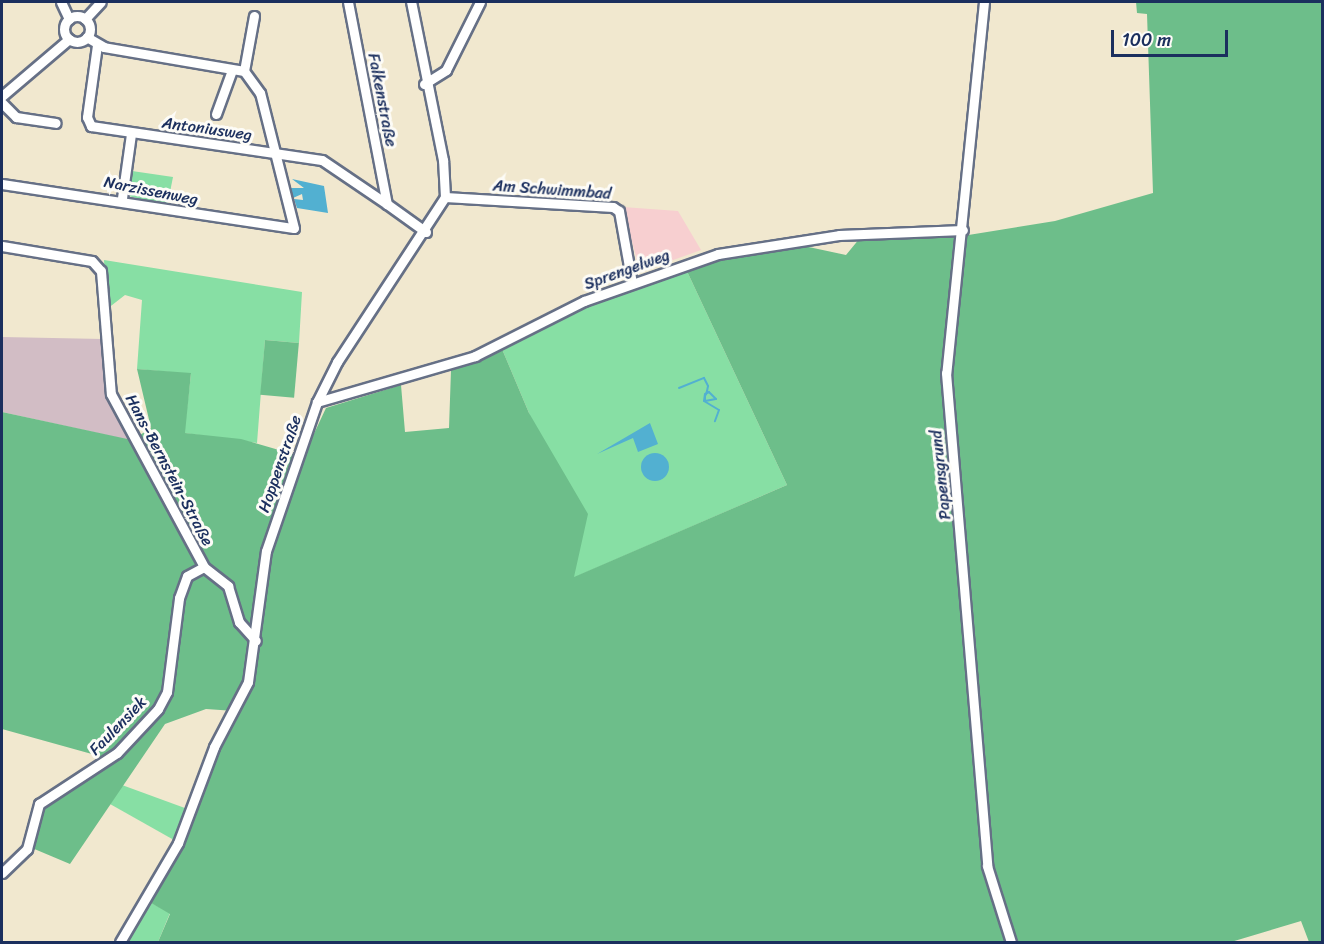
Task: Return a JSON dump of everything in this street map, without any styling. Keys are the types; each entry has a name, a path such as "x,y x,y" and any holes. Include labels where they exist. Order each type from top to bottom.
{"street":[{"path":"61,2 69,19"},
{"path":"69,19 85,19 101,2"},
{"name":"Falkenstraße","path":"348,2 387,204"},
{"path":"411,2 424,84 443,160 445,197"},
{"path":"424,84 446,70 480,2"},
{"name":"Papensgrund","path":"984,2 963,230 946,373 987,866 1011,942"},
{"path":"243,71 254,16"},
{"path":"69,19 64,27 69,39"},
{"path":"85,19 87,37"},
{"path":"2,96 69,39 87,37 97,45 243,71 260,93 279,154"},
{"name":"Antoniusweg","path":"97,45 87,120 96,128 322,160 387,204"},
{"path":"216,114 232,70"},
{"path":"2,103 15,117 56,123"},
{"path":"122,198 131,134"},
{"name":"Narzissenweg","path":"2,184 122,198 275,229 294,228 279,154"},
{"name":"Hoppenstraße","path":"120,942 183,832 214,747 248,682 256,641 266,551 317,402 348,343 426,232 445,197"},
{"name":"Am Schwimmbad","path":"445,197 613,207 619,210 632,283"},
{"path":"387,204 426,232"},
{"name":"Sprengelweg","path":"317,402 496,349 565,310 632,283 749,247 839,235 963,230"},
{"name":"Hans-Bernstein-Straße","path":"2,246 93,261 101,271 106,308 111,394 204,567 228,586 239,622 256,641"},
{"name":"Faulensiek","path":"2,873 27,849 39,804 117,753 158,709 167,692 179,597 187,576 204,567"}],"shaded area":[{"path":"623,207 678,211 701,250 640,272"},
{"path":"2,337 103,339 107,390 129,440 2,412"}],"green space":[{"path":"1136,2 1322,2 1322,942 1309,942 1301,921 1231,942 158,942 170,914 146,900 181,844 215,749 235,711 206,709 165,724 70,864 32,848 40,808 95,765 99,756 2,729 2,412 132,440 151,428 137,369 191,373 185,433 241,439 303,457 326,408 401,385 405,432 449,428 451,370 502,349 529,413 588,514 574,577 787,485 685,267 804,246 846,255 860,238 956,237 1055,221 1153,193 1147,14 1137,13"},
{"path":"132,171 173,177 167,207 129,196"},
{"path":"104,260 302,292 299,343 265,340 257,443 184,433 191,374 137,369 142,300 125,295 107,309"},
{"path":"685,267 787,485 573,578 529,413 502,349 553,319"},
{"path":"265,340 299,343 294,398 260,395"},
{"path":"122,785 193,811 181,844 110,804"},
{"path":"146,900 170,913 158,942 123,942"}],"water":[{"path":"292,179 324,186 328,213 297,208 294,199 303,200 302,194 293,198 291,188 304,188"},
{"path":"650,423 658,444 638,452 633,438 597,454"},
{"path":"655,453 665,457 669,467 665,477 655,481 645,477 641,467 645,457"}],"waterway":[{"path":"679,388 704,378 708,386 707,391 706,394 705,396 705,401 716,399 709,392 705,394 704,401 719,410 715,421"}]}
